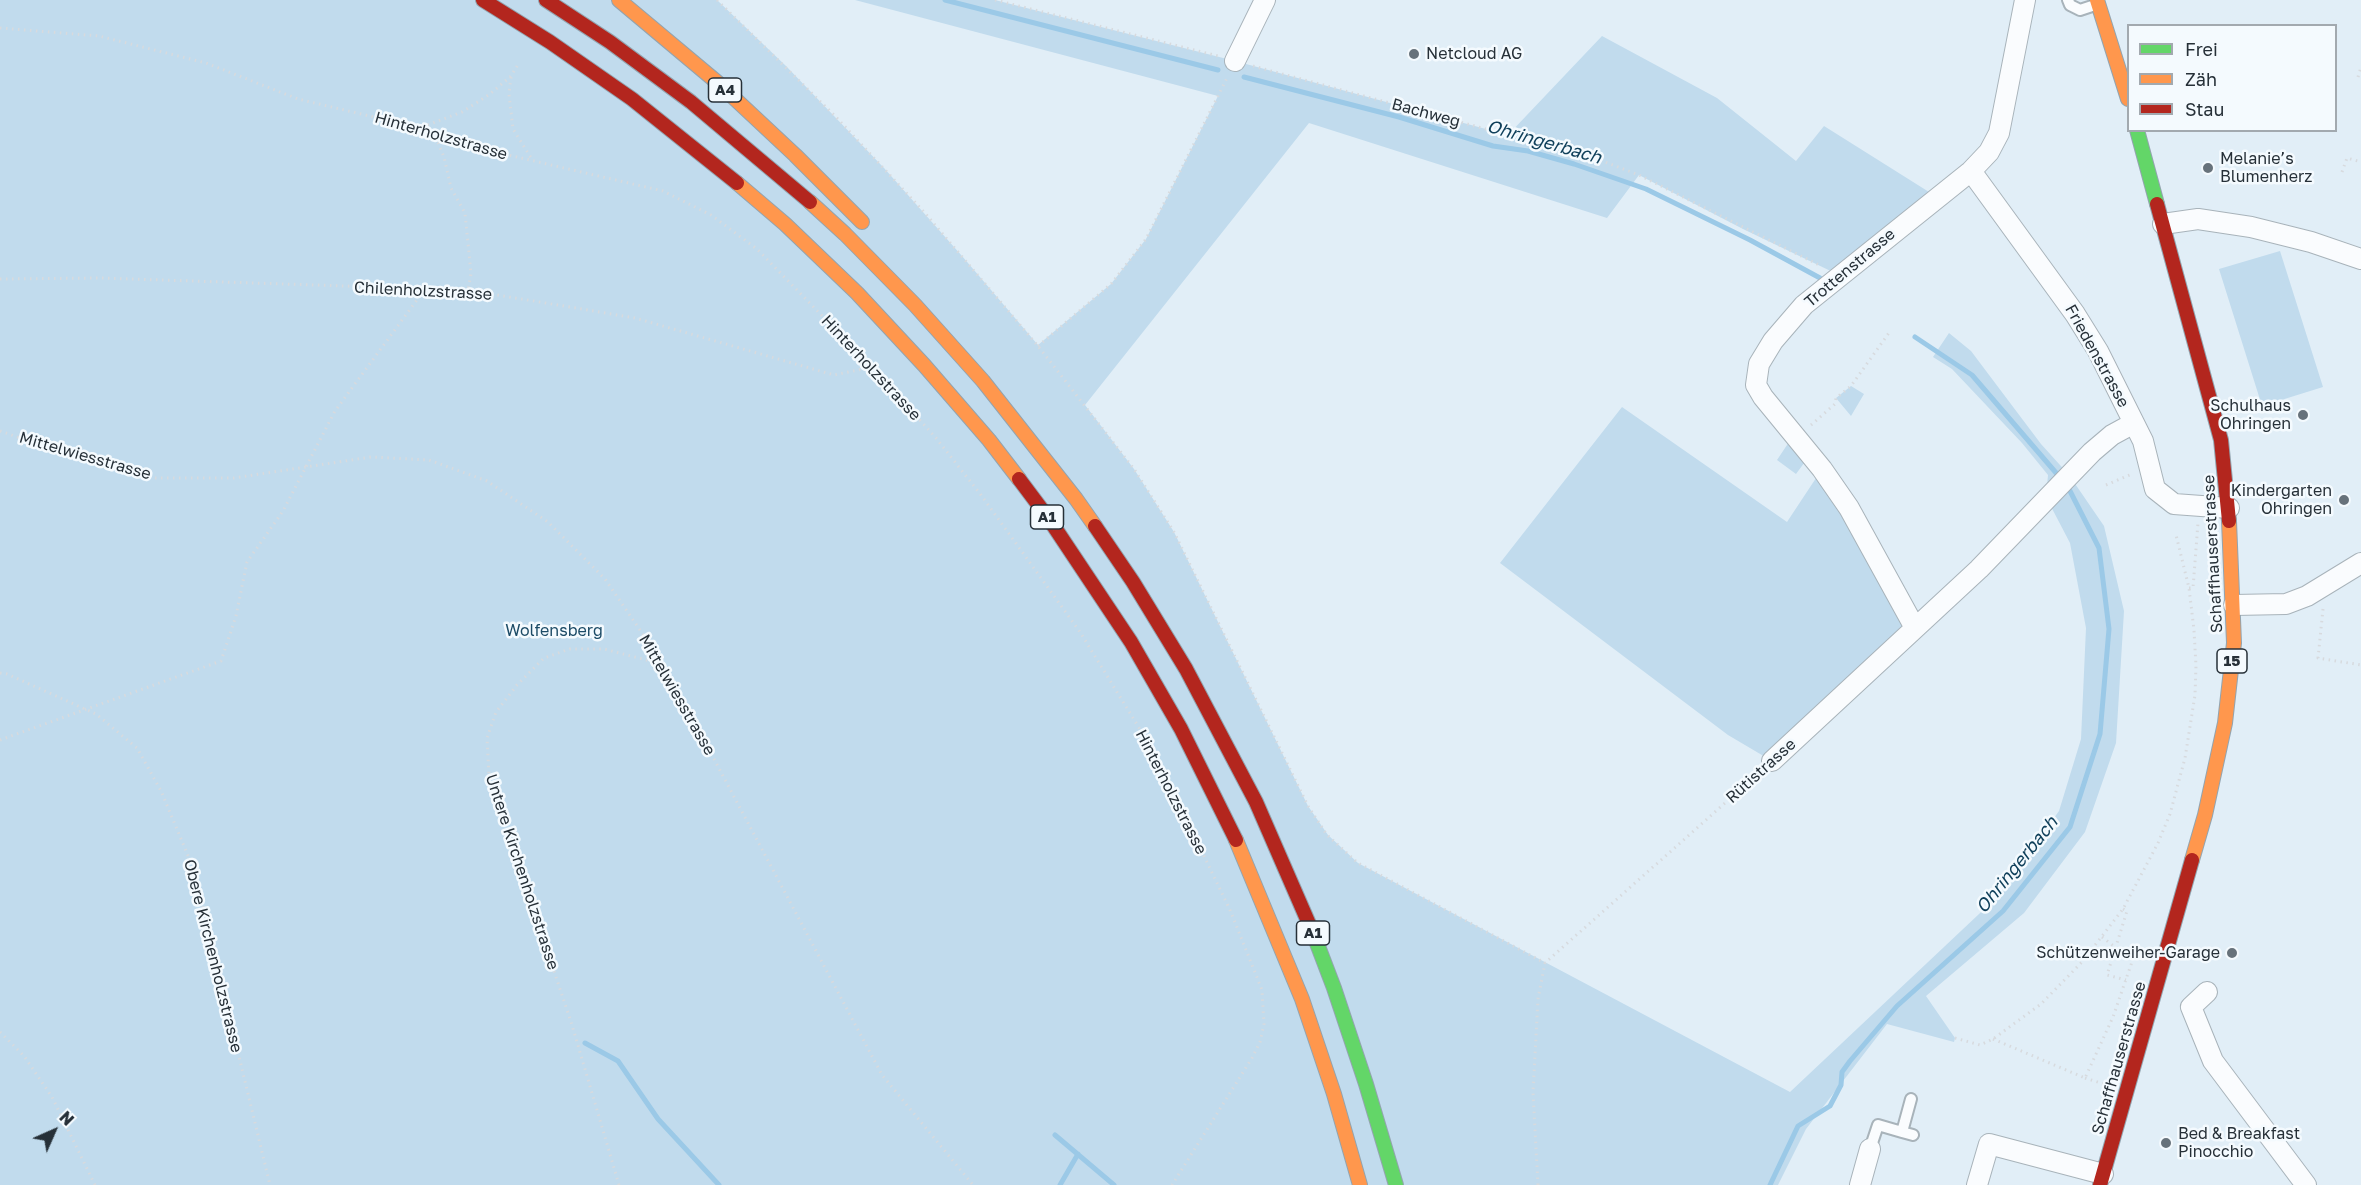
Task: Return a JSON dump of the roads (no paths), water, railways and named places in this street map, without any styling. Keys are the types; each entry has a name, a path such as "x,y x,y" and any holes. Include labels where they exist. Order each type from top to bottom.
{"main road":[{"name":"A1","path":"483,0 550,42 632,99 703,154 785,224 857,293 924,365 988,440 1048,519 1105,601 1147,668 1226,817 1266,908 1302,999 1334,1094 1360,1185"},
{"name":"A1","path":"546,0 660,78 769,166 880,269 982,381 1046,459 1105,541 1181,660 1229,749 1278,849 1320,950 1351,1036 1396,1185"},
{"name":"A4","path":"619,0 679,49 757,119 872,232"},
{"path":"2098,2 2127,96"},
{"name":"Schaffhauserstrasse","path":"2101,1180 2216,770 2231,682 2234,605 2226,471 2215,412 2139,132"},
{"path":"935,307 982,381"}],"street":[{"path":"1235,61 1265,0"},
{"name":"Trottenstrasse","path":"1915,628 1849,507 1822,469 1763,397 1756,385 1759,364 1773,341 1804,305 1971,171 1989,152 1999,133 2025,0"},
{"name":"Friedenstrasse","path":"1971,171 2075,314 2098,351 2143,441 2156,489 2174,504 2229,508"},
{"path":"2163,224 2198,219 2251,227 2311,242 2361,260"},
{"name":"Rütistrasse","path":"1772,761 1979,569 2092,452 2112,435 2134,423"},
{"path":"2234,605 2286,603 2307,596 2361,563"},
{"path":"2207,992 2191,1007 2213,1061 2306,1185"},
{"path":"1977,1185 1989,1144 2101,1180"},
{"path":"1860,1185 1870,1149"}],"lane":[{"path":"2068,0 2070,5 2080,10 2098,2"},
{"path":"1902,1132 1911,1099"},
{"path":"1870,1149 1878,1125 1913,1135"}],"waterway":[{"name":"Ohringerbach","path":"945,0 1218,70"},
{"name":"Ohringerbach","path":"1244,77 1399,117 1493,146 1528,151 1646,189 1750,240 1820,278"},
{"name":"Ohringerbach","path":"1915,337 1972,375 2057,474"},
{"name":"Ohringerbach","path":"1770,1185 1798,1126 1830,1106 1841,1085 1842,1072 1850,1061 1897,1006 2003,911 2070,827 2100,734 2109,629 2099,548 2070,491"},
{"path":"585,1043 618,1061 658,1119 719,1185"},
{"path":"1055,1135 1114,1185"},
{"path":"1060,1185 1078,1154"}],"place":[{"name":"Netcloud AG","path":"1414,54"},
{"name":"Melanie’s Blumenherz","path":"2208,168"},
{"name":"Schulhaus Ohringen","path":"2303,415"},
{"name":"Kindergarten Ohringen","path":"2344,500"},
{"name":"Schützenweiher-Garage","path":"2232,953"},
{"name":"Bed & Breakfast Pinocchio","path":"2166,1143"}],"park label":[{"name":"Wolfensberg","path":"554,631"}]}
